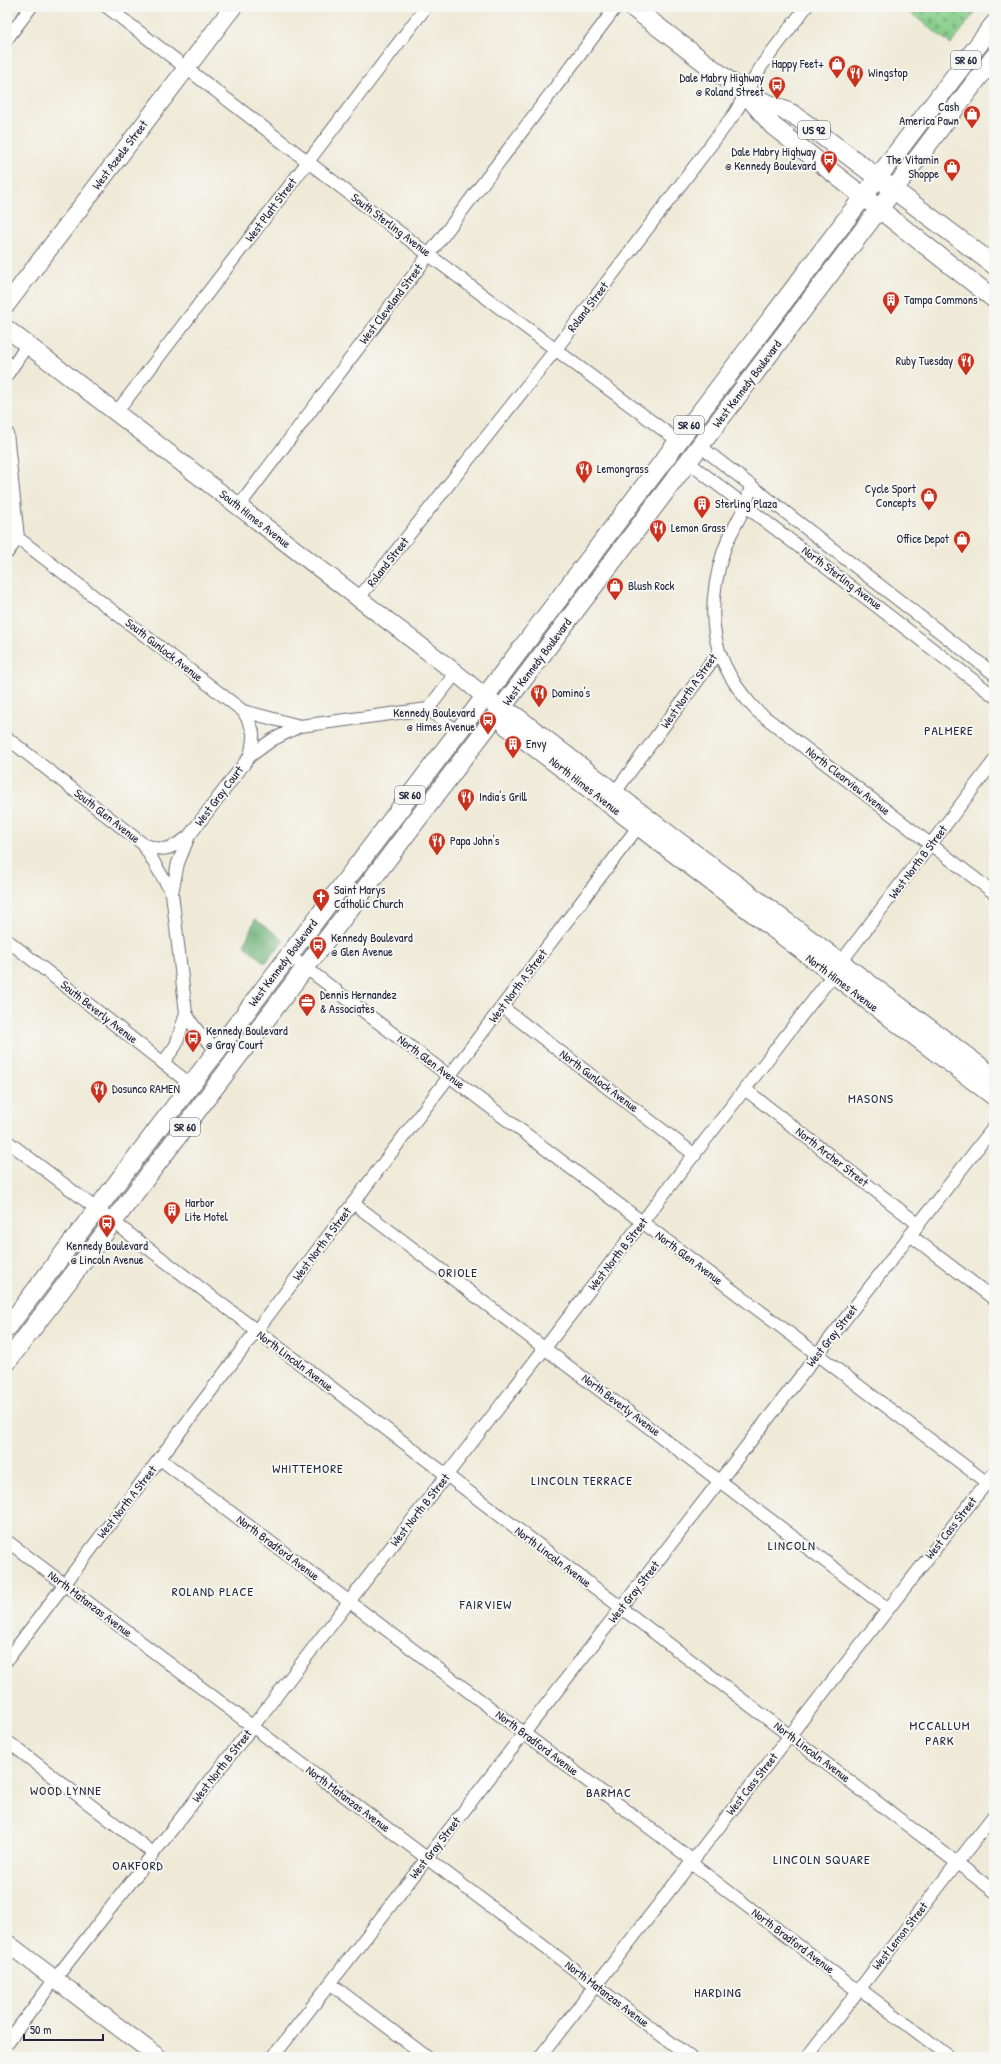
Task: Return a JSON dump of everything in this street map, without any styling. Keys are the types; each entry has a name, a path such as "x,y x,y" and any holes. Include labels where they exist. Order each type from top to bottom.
{"main road":[{"name":"US 92","path":"632,7 746,94 773,126 880,208 994,299"},
{"name":"West Kennedy Boulevard","path":"7,1328 190,1084 994,24"},
{"name":"West Kennedy Boulevard","path":"7,1362 994,57"},
{"name":"US 92","path":"746,94 792,114 994,265"},
{"path":"688,462 690,447 697,432 735,381 739,360"},
{"path":"631,537 636,515 675,462 679,452 678,441"}],"street":[{"path":"7,39 31,7"},
{"name":"South Sterling Avenue","path":"107,7 429,254 678,441"},
{"name":"West Azeele Street","path":"7,304 233,7"},
{"name":"West Platt Street","path":"116,413 426,7"},
{"name":"West Cleveland Street","path":"239,506 616,7"},
{"name":"Roland Street","path":"358,599 556,349 735,113 762,66 806,7"},
{"name":"South Himes Avenue","path":"7,328 456,673 501,710"},
{"path":"7,375 28,344"},
{"path":"7,433 18,538 7,553"},
{"name":"North Sterling Avenue","path":"700,446 994,674"},
{"name":"North Sterling Avenue","path":"688,462 906,626 936,652 994,696"},
{"name":"West North A Street","path":"615,792 718,654 714,634 715,586 723,552 745,505 751,485"},
{"name":"South Gunlock Avenue","path":"18,538 243,711 300,726 428,709"},
{"path":"906,626 916,613"},
{"path":"936,652 946,637"},
{"name":"North Clearview Avenue","path":"718,654 742,695 757,711 994,893"},
{"path":"456,673 428,709 458,732"},
{"name":"North Himes Avenue","path":"501,710 515,715 615,792 837,969 934,1051 994,1097"},
{"name":"North Himes Avenue","path":"501,710 506,726 638,828 837,969 994,1076"},
{"path":"243,711 252,726 254,739 250,756"},
{"name":"West Gray Court","path":"172,893 178,863 188,836 250,756 272,740 300,726"},
{"name":"South Glen Avenue","path":"7,738 142,844 172,893 186,1013 192,1026 200,1036 217,1049"},
{"name":"West North B Street","path":"7,2043 349,1600 696,1155 994,761"},
{"name":"West North A Street","path":"7,1660 638,828"},
{"path":"142,844 164,850 175,846 188,836"},
{"name":"South Beverly Avenue","path":"7,940 190,1084"},
{"name":"North Glen Avenue","path":"289,955 817,1355 992,1481"},
{"name":"North Gunlock Avenue","path":"502,1007 696,1155"},
{"name":"South Glen Avenue","path":"163,1063 176,1045 186,1013"},
{"path":"934,1051 953,1057 994,1085"},
{"name":"North Archer Street","path":"746,1090 918,1224"},
{"name":"West Gray Street","path":"273,2057 994,1126"},
{"name":"North Lincoln Avenue","path":"7,1141 256,1332 994,1891"},
{"name":"North Beverly Avenue","path":"353,1203 888,1609"},
{"path":"910,1235 994,1298"},
{"name":"North Bradford Avenue","path":"160,1459 687,1856 691,1862 744,1905 854,1988 859,1990 950,2057"},
{"name":"West Cass Street","path":"540,2057 888,1609 992,1481"},
{"name":"North Matanzas Avenue","path":"7,1541 690,2057"},
{"path":"7,1741 153,1853"},
{"name":"West Lemon Street","path":"808,2057 994,1815"},
{"path":"7,1943 158,2057"},
{"path":"331,1984 428,2057"}],"green space":[{"path":"903,7 979,7 951,44"},
{"path":"255,919 284,940 265,963 244,945"}],"place":[{"name":"Happy Feet+","path":"837,79"},
{"name":"Wingstop","path":"855,88"},
{"name":"Dale Mabry Highway @ Roland Street","path":"777,100"},
{"name":"Cash America Pawn","path":"972,129"},
{"name":"Dale Mabry Highway @ Kennedy Boulevard","path":"829,174"},
{"name":"The Vitamin Shoppe","path":"952,182"},
{"name":"Tampa Commons","path":"891,315"},
{"name":"Ruby Tuesday","path":"966,376"},
{"name":"Lemongrass","path":"584,484"},
{"name":"Cycle Sport Concepts","path":"929,511"},
{"name":"Sterling Plaza","path":"702,519"},
{"name":"Lemon Grass","path":"658,543"},
{"name":"Office Depot","path":"962,554"},
{"name":"Blush Rock","path":"615,601"},
{"name":"Domino's","path":"539,708"},
{"name":"Kennedy Boulevard @ Himes Avenue","path":"488,735"},
{"name":"Envy","path":"513,759"},
{"name":"India's Grill","path":"466,812"},
{"name":"Papa John's","path":"437,856"},
{"name":"Saint Marys Catholic Church","path":"321,912"},
{"name":"Kennedy Boulevard @ Glen Avenue","path":"318,960"},
{"name":"Dennis Hernandez & Associates","path":"307,1017"},
{"name":"Kennedy Boulevard @ Gray Court","path":"193,1053"},
{"name":"Dosunco RAMEN","path":"99,1104"},
{"name":"Harbor Lite Motel","path":"172,1225"},
{"name":"Kennedy Boulevard @ Lincoln Avenue","path":"107,1238"}],"district":[{"name":"PALMERE","path":"949,730"},
{"name":"MASONS","path":"871,1098"},
{"name":"ORIOLE","path":"458,1272"},
{"name":"WHITTEMORE","path":"308,1468"},
{"name":"LINCOLN TERRACE","path":"582,1480"},
{"name":"LINCOLN","path":"792,1545"},
{"name":"ROLAND PLACE","path":"213,1591"},
{"name":"FAIRVIEW","path":"486,1604"},
{"name":"MCCALLUM PARK","path":"940,1732"},
{"name":"WOOD LYNNE","path":"66,1790"},
{"name":"BARMAC","path":"609,1792"},
{"name":"LINCOLN SQUARE","path":"822,1859"},
{"name":"OAKFORD","path":"138,1865"},
{"name":"HARDING","path":"718,1992"}]}
